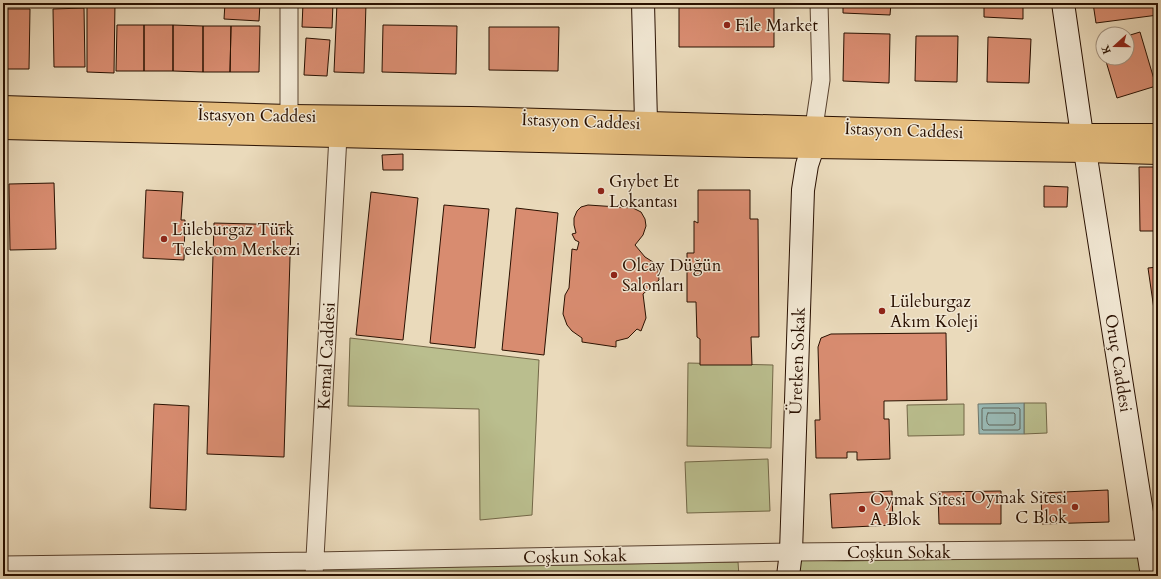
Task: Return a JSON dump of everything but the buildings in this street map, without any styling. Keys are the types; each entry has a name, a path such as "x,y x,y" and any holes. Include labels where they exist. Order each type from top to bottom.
{"main road":[{"name":"İstasyon Caddesi","path":"3,107 289,116 339,126 471,118 646,122 814,137"},
{"name":"İstasyon Caddesi","path":"3,128 339,126 1084,143 1158,153"},
{"name":"İstasyon Caddesi","path":"1084,143 1158,135"}],"street":[{"path":"289,3 289,116"},
{"path":"643,3 646,122"},
{"path":"814,137 821,80 819,3"},
{"name":"Oruç Caddesi","path":"1063,3 1084,143 1150,540 1152,576"},
{"name":"Kemal Caddesi","path":"314,568 339,126"},
{"name":"Üretken Sokak","path":"788,576 791,552 803,190 806,165 814,137"},
{"name":"Coşkun Sokak","path":"3,565 314,568 1150,540"}],"green space":[{"path":"350,338 539,360 532,515 480,520 479,409 348,406"},
{"path":"688,363 773,365 771,448 687,446"},
{"path":"1024,403 1046,403 1047,433 1024,434"},
{"path":"964,404 964,435 908,436 907,405"},
{"path":"768,459 770,511 687,513 685,462"},
{"path":"1142,556 1144,576 795,576 799,560 846,561"},
{"path":"738,562 739,576 8,576 314,569"}],"water":[{"path":"1024,403 1024,434 979,434 978,404"}],"place":[{"name":"File Market","path":"727,25"},
{"name":"Gıybet Et Lokantası","path":"601,191"},
{"name":"Lüleburgaz Türk Telekom Merkezi","path":"164,239"},
{"name":"Olcay Düğün Salonları","path":"614,275"},
{"name":"Lüleburgaz Akım Koleji","path":"882,311"},
{"name":"Oymak Sitesi C Blok","path":"1075,507"},
{"name":"Oymak Sitesi A Blok","path":"862,509"}]}
